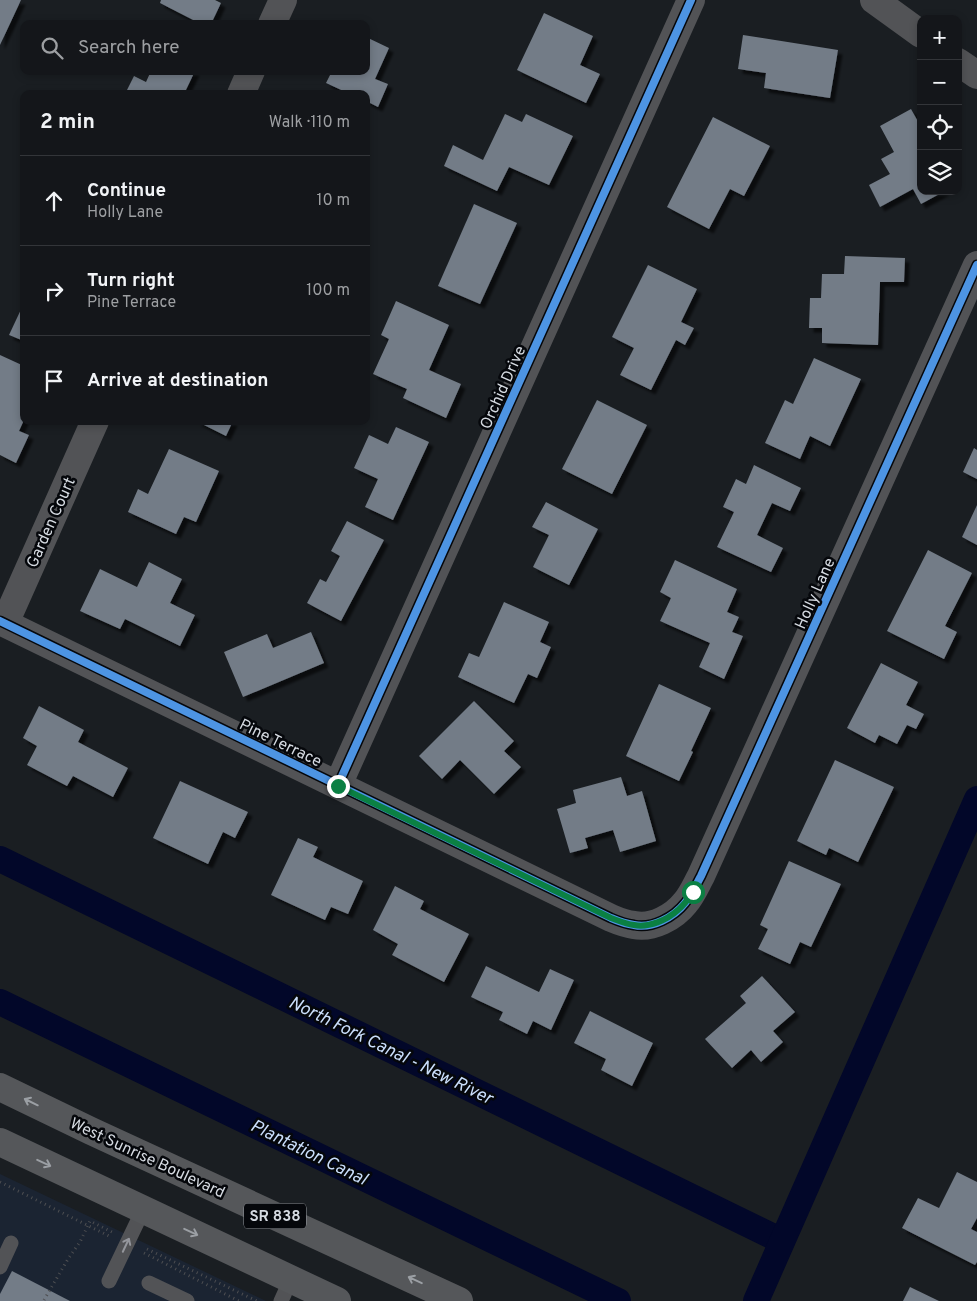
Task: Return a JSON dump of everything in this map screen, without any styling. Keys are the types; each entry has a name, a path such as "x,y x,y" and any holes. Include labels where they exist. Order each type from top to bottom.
{"highway":[{"name":"West Sunrise Boulevard","path":"0,1087 459,1301"},
{"path":"0,1142 143,1210 286,1290 337,1301"}],"street":[{"path":"274,20 283,0"},
{"name":"Orchid Drive","path":"338,786 691,0"},
{"path":"874,0 917,31"},
{"path":"962,65 977,75"},
{"path":"243,90 249,75"},
{"name":"Holly Lane","path":"661,921 678,911 686,902 701,876 977,266"},
{"name":"Garden Court","path":"2,622 93,425"},
{"name":"Pine Terrace","path":"2,622 611,918 634,926 644,926 661,921"}],"lane":[{"path":"109,1281 143,1210"},
{"path":"0,1267 11,1243"},
{"path":"149,1283 187,1301"}],"shaded area":[{"path":"0,1174 266,1301 0,1301"}],"building":[{"path":"0,0 21,0 0,45"},
{"path":"161,0 215,0 221,3 213,20 193,20 160,3"},
{"path":"544,13 593,36 580,65 600,74 586,103 517,70"},
{"path":"743,35 838,50 830,98 764,88 766,73 738,69"},
{"path":"370,39 389,48 375,79 388,84 378,107 370,103 370,90 341,90 326,83 330,75 370,75"},
{"path":"149,75 193,75 186,90 127,90 134,76 146,82"},
{"path":"911,109 917,120 917,195 938,195 921,204 913,189 880,207 869,185 890,174 881,159 894,152 880,126"},
{"path":"505,114 522,122 526,114 573,136 549,185 509,167 497,191 444,166 453,145 483,160"},
{"path":"713,117 770,146 744,196 730,189 709,229 667,207"},
{"path":"474,204 517,223 480,304 438,286"},
{"path":"845,256 905,258 904,282 880,282 878,345 822,343 822,328 809,328 810,298 821,298 822,274 844,274"},
{"path":"648,265 697,289 681,322 694,328 685,345 676,340 651,390 620,375 634,348 612,337"},
{"path":"396,301 449,325 429,370 461,384 446,418 403,398 407,389 373,374 389,339 381,335"},
{"path":"20,312 20,339 9,335"},
{"path":"0,355 20,364 20,425 22,425 19,431 29,435 16,463 0,455"},
{"path":"814,358 861,379 830,446 810,436 800,459 765,443 785,400 793,404"},
{"path":"597,400 647,425 612,494 562,469"},
{"path":"204,425 231,425 226,436"},
{"path":"396,427 429,442 393,520 365,507 378,479 354,468 369,435 388,444"},
{"path":"974,448 977,450 977,479 963,472"},
{"path":"169,449 219,471 196,522 184,517 176,534 128,512 138,489 148,494"},
{"path":"754,465 801,488 790,511 772,503 757,535 783,548 771,572 717,547 734,512 723,507 736,479 746,484"},
{"path":"546,502 598,529 569,585 533,567 549,535 532,527"},
{"path":"977,505 977,545 962,537"},
{"path":"347,521 384,540 341,621 307,603 320,579 326,582 340,556 331,551"},
{"path":"928,550 972,573 945,626 957,632 944,659 887,631"},
{"path":"675,560 737,589 727,612 739,617 732,632 743,636 724,679 699,667 710,643 660,621 671,598 660,592"},
{"path":"149,562 182,579 170,603 195,615 180,646 125,619 120,629 80,611 100,569 137,587"},
{"path":"504,602 549,622 540,642 551,647 537,678 528,674 514,703 458,677 469,653 479,657"},
{"path":"311,632 324,663 243,697 224,652 267,634 273,648"},
{"path":"881,663 918,682 906,705 924,714 916,729 907,725 897,744 879,735 875,743 847,728"},
{"path":"659,684 711,708 679,781 626,756"},
{"path":"474,701 514,741 504,751 521,767 494,794 460,760 442,779 419,756"},
{"path":"39,706 84,730 78,742 128,768 113,797 73,776 67,786 27,765 37,746 23,738"},
{"path":"835,760 894,787 858,862 829,848 826,855 797,841"},
{"path":"621,777 627,796 642,791 656,841 620,852 613,830 585,838 588,848 570,853 557,809 576,803 573,790"},
{"path":"180,781 248,812 235,838 223,832 208,864 153,838"},
{"path":"298,838 318,847 313,857 363,881 348,914 331,907 325,920 271,895"},
{"path":"789,861 841,884 811,947 800,942 790,964 758,949 768,929 760,925"},
{"path":"395,886 424,901 420,909 469,934 444,982 392,955 398,944 373,930"},
{"path":"486,966 539,992 550,969 574,980 551,1030 533,1021 527,1034 499,1020 503,1012 471,997"},
{"path":"762,976 795,1012 773,1031 783,1042 761,1062 751,1050 732,1068 705,1039 746,1003 740,996"},
{"path":"590,1011 653,1043 632,1086 601,1070 606,1059 574,1043"},
{"path":"957,1172 977,1182 977,1218 971,1229 977,1232 977,1262 975,1265 902,1228 918,1198 939,1208"},
{"path":"12,1271 70,1301 0,1301 0,1294"},
{"path":"910,1287 939,1301 903,1301"}],"waterway":[{"path":"756,1301 977,799"},
{"name":"North Fork Canal - New River","path":"0,859 782,1241"},
{"name":"Plantation Canal","path":"0,1002 618,1301"}],"cycle path":[{"path":"338,785 691,0"},
{"path":"0,621 611,918 641,926 662,921 675,913 690,897 701,876 977,265"}],"route":[{"path":"338,786 611,918 634,926 644,926 661,921 678,911 693,892"}]}
